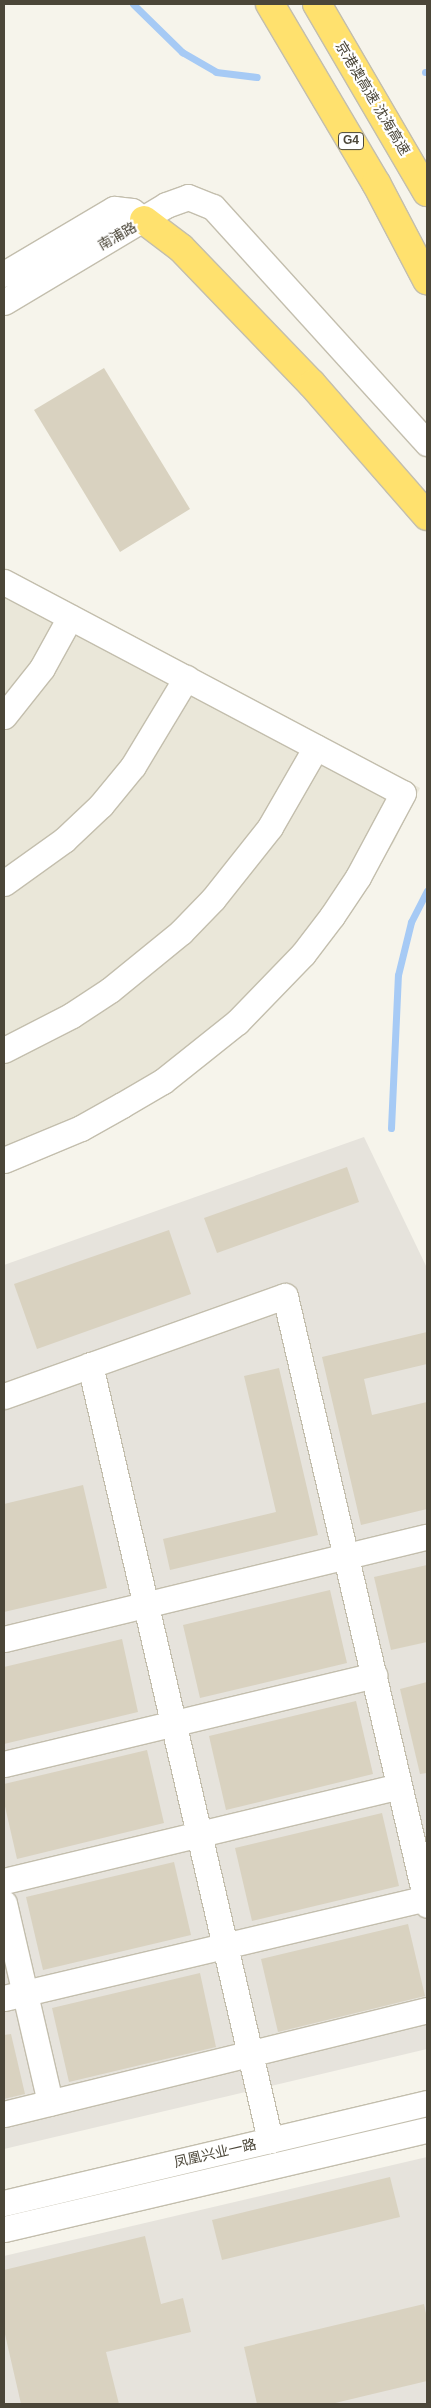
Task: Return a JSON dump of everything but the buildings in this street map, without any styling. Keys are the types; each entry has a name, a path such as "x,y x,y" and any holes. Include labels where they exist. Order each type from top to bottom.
{"highway":[{"name":"G4","path":"270,4 376,183 427,280"},
{"name":"京港澳高速 沈海高速","path":"317,4 427,192"},
{"path":"144,220 181,248 312,384 427,516"}],"street":[{"path":"144,220 166,205 188,197 214,207 427,443"},
{"name":"南浦路","path":"4,274 114,209 132,211 144,220 4,302"},
{"path":"4,582 403,793 382,836 332,916 271,989 193,1058 146,1090 81,1128 4,1160"},
{"path":"4,716 42,668 70,617"},
{"path":"4,883 64,840 101,804 134,766 186,678"},
{"path":"4,1050 64,1020 110,990 181,932 237,871 270,827 316,747"},
{"path":"4,1396 285,1296 426,1902 225,1946 14,1996"},
{"path":"90,1365 270,2140"},
{"path":"4,1639 427,1537"},
{"path":"4,1764 374,1675"},
{"path":"4,1881 400,1786"},
{"path":"4,1903 14,1996 50,2103"},
{"path":"4,2114 427,2010"},
{"name":"凤凰兴业一路","path":"4,2203 427,2103"},
{"name":"凤凰兴业一路","path":"4,2229 427,2130"}],"shaded area":[{"path":"4,567 420,788 394,842 342,924 313,962 246,1032 209,1063 129,1117 86,1140 4,1174"},
{"path":"364,1137 427,1268 427,2049 4,2149 4,1265"},
{"path":"427,2157 427,2404 4,2404 4,2256"}],"waterway":[{"path":"133,4 182,52 216,72 257,77"},
{"path":"391,1128 398,975 411,922 427,891"}]}
